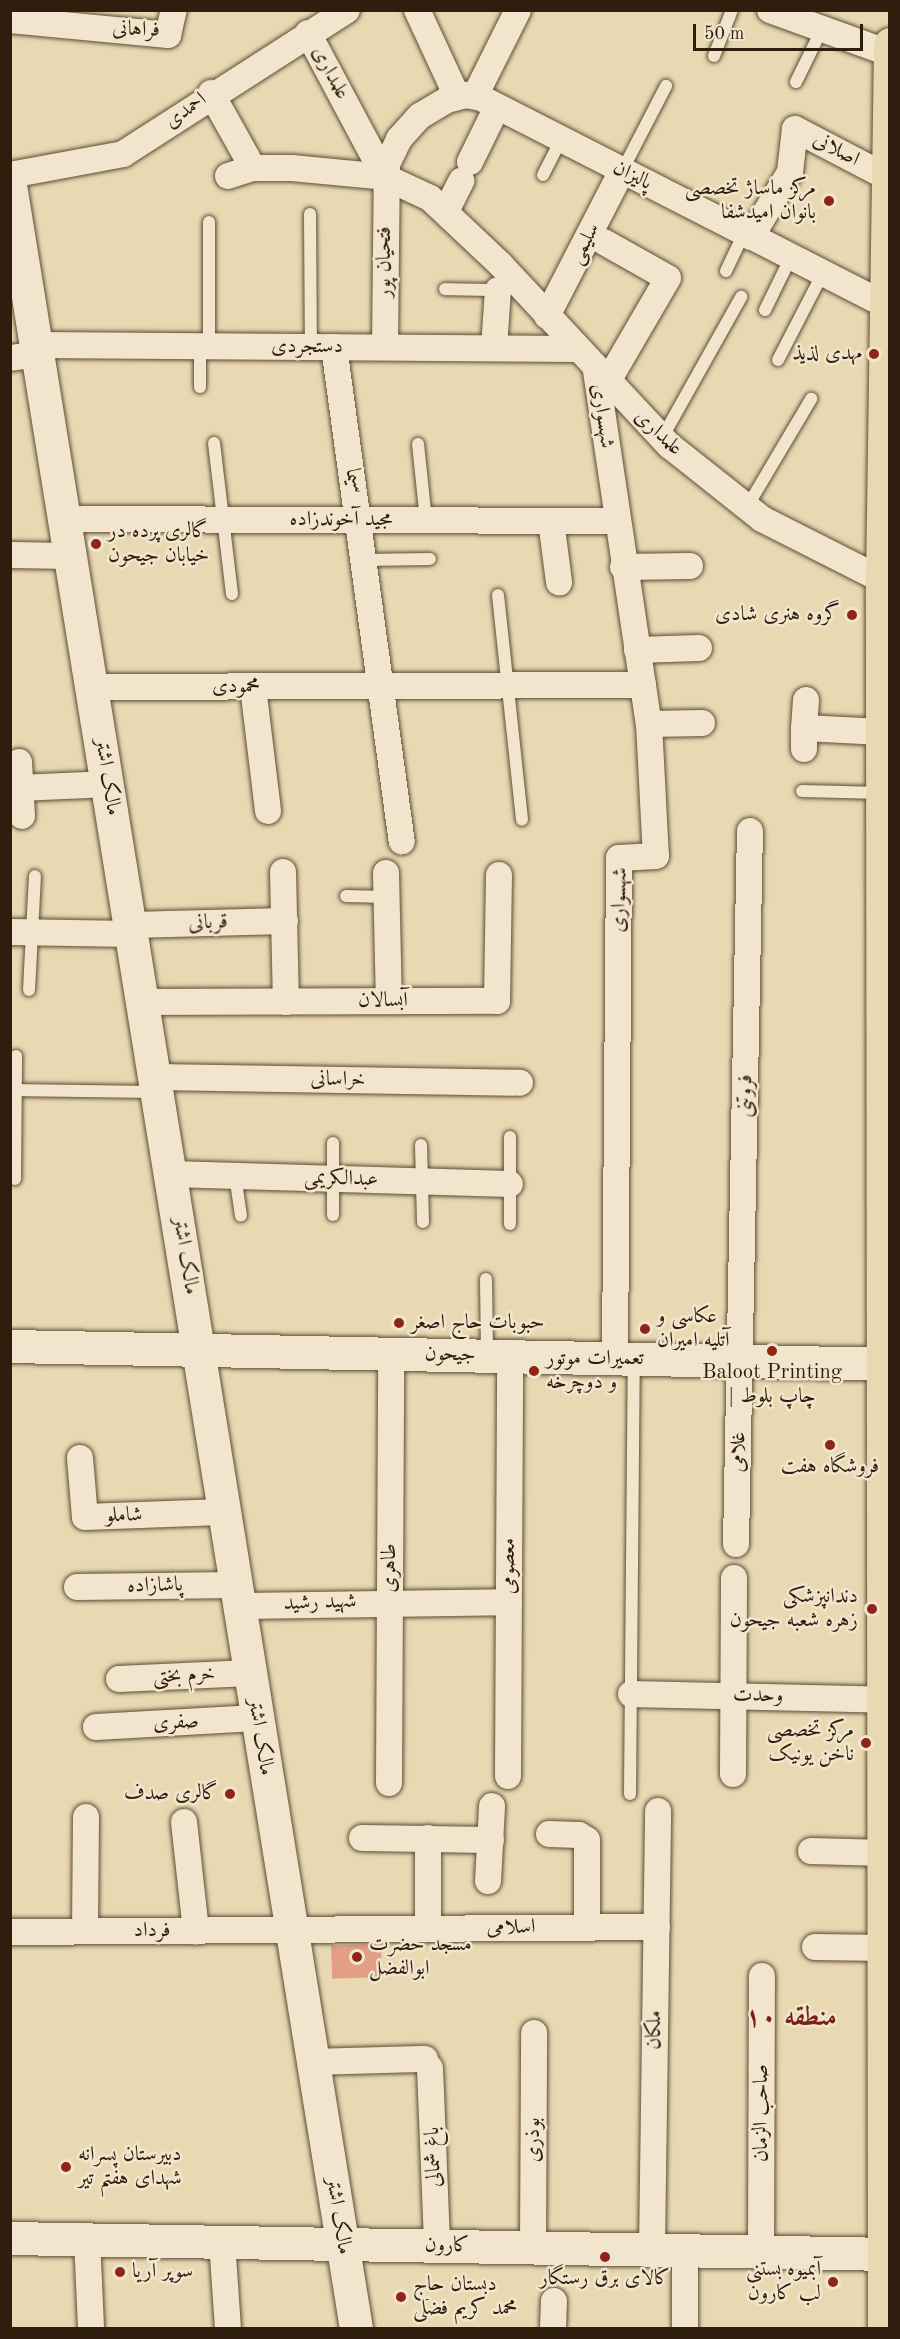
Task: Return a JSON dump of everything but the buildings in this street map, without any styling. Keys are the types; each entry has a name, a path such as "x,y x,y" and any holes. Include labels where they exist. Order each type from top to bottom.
{"main road":[{"path":"884,2328 886,2254 886,1263 882,580 890,44"},
{"name":"مالک اشتر","path":"11,191 26,338 65,519 200,1350 222,1512 315,2062 356,2328"},
{"name":"جیحون","path":"10,1346 886,1363"},
{"name":"کارون","path":"10,2238 886,2254"}],"street":[{"name":"فراهانی","path":"10,20 168,35 174,10"},
{"name":"احمدی","path":"11,191 123,154 211,93 347,10"},
{"path":"417,10 476,100"},
{"path":"446,211 466,172 476,100 518,10"},
{"path":"770,10 817,22 889,53"},
{"name":"علمداری","path":"308,33 385,177"},
{"path":"211,93 253,168"},
{"path":"385,177 392,150 409,126 476,100"},
{"name":"پالیزان","path":"476,100 561,140 886,305"},
{"name":"اصلانی","path":"747,235 790,172 795,129 887,177"},
{"name":"علمداری","path":"228,176 253,168 385,177 415,189 446,211 662,438 747,507 882,580"},
{"name":"سلیمی","path":"547,316 622,171"},
{"name":"فتحیان پور","path":"385,177 385,347"},
{"path":"602,377 668,278 604,242"},
{"path":"494,348 498,290"},
{"name":"دستجردی","path":"26,338 204,346 577,349"},
{"name":"سیما","path":"323,347 358,520 381,686"},
{"name":"شهسواری","path":"602,377 623,567 649,724 656,856 619,858 624,1358"},
{"name":"مجید آخوندزاده","path":"65,519 617,521"},
{"path":"551,521 559,582"},
{"path":"10,555 71,556"},
{"path":"623,567 690,566"},
{"path":"637,650 699,648"},
{"name":"محمودی","path":"92,687 643,685"},
{"path":"381,686 402,841"},
{"path":"253,687 268,811"},
{"path":"806,700 804,738 882,732"},
{"path":"649,724 702,723"},
{"path":"19,762 22,816"},
{"path":"20,788 108,784"},
{"name":"فروتنی","path":"742,1361 750,831"},
{"path":"283,872 286,1002"},
{"name":"آبسالان","path":"143,1002 497,1001 499,875"},
{"path":"386,885 389,1001"},
{"name":"قربانی","path":"21,932 132,930 285,921"},
{"name":"خراسانی","path":"157,1084 520,1083"},
{"name":"عبدالکریمی","path":"171,1174 510,1184"},
{"name":"طاهری","path":"389,1783 391,1354"},
{"name":"معصومی","path":"498,1356 509,1602 508,1776"},
{"name":"غلامی","path":"735,1544 742,1361"},
{"name":"شاملو","path":"80,1458 85,1517 222,1512"},
{"path":"734,1578 734,1774"},
{"name":"پاشازاده","path":"77,1587 236,1595"},
{"name":"شهید رشید","path":"236,1595 509,1602"},
{"name":"خرم بختی","path":"119,1679 250,1673"},
{"name":"وحدت","path":"631,1694 886,1700"},
{"name":"صفری","path":"96,1727 256,1718"},
{"path":"488,1881 492,1806"},
{"name":"ملکان","path":"652,2249 658,1811"},
{"path":"85,1931 86,1817"},
{"path":"184,1822 196,1930"},
{"path":"549,1834 584,1836 587,1847 586,1928"},
{"path":"362,1838 490,1840"},
{"path":"428,1838 428,1929"},
{"path":"811,1851 886,1853"},
{"name":"اسلامی","path":"292,1930 657,1927"},
{"name":"فرداد","path":"10,1932 292,1930"},
{"path":"815,1947 886,1948"},
{"name":"صاحب الزمان","path":"761,2251 762,1976"},
{"name":"بوذری","path":"533,2247 534,2033"},
{"name":"باغ شمالی","path":"315,2062 428,2064 437,2245"},
{"path":"87,2239 91,2328"},
{"path":"222,2241 228,2328"},
{"path":"685,2250 686,2328"},
{"path":"553,2328 554,2301"}],"lane":[{"path":"714,56 732,10"},
{"path":"796,82 817,22"},
{"path":"622,171 666,86"},
{"path":"543,175 561,140"},
{"path":"310,214 323,347"},
{"path":"200,387 209,222"},
{"path":"726,271 747,235"},
{"path":"765,310 791,257"},
{"path":"778,360 823,273"},
{"path":"445,289 498,290"},
{"path":"662,438 741,297"},
{"path":"747,507 811,399"},
{"path":"214,444 232,594"},
{"path":"418,444 426,520"},
{"path":"363,560 430,559"},
{"path":"498,595 522,820"},
{"path":"802,791 883,794"},
{"path":"28,990 21,932 35,876"},
{"path":"346,896 386,885"},
{"path":"15,1179 13,1090 16,1056"},
{"path":"13,1090 157,1084"},
{"path":"510,1137 510,1224"},
{"path":"333,1143 333,1215"},
{"path":"421,1145 420,1181 423,1222"},
{"path":"235,1175 242,1216"},
{"path":"486,1279 498,1356"},
{"path":"624,1358 631,1694 630,1794"}],"place":[{"name":"مرکز ماساژ تخصصی بانوان امیدشفا","path":"829,201"},
{"name":"مهدی لذیذ","path":"874,354"},
{"name":"گالری پرده در خیابان جیحون","path":"96,544"},
{"name":"گروه هنری شادی","path":"852,615"},
{"name":"حبوبات حاج اصغر","path":"399,1323"},
{"name":"عکاسی و آتلیه امیران","path":"645,1329"},
{"name":"Baloot Printing | چاپ بلوط","path":"772,1351"},
{"name":"تعمیرات موتور و دوچرخه","path":"534,1371"},
{"name":"فروشگاه هفت","path":"830,1445"},
{"name":"دندانپزشکی زهره شعبه جیحون","path":"872,1609"},
{"name":"مرکز تخصصی ناخن یونیک","path":"866,1743"},
{"name":"گالری صدف","path":"230,1794"},
{"name":"مسجد حضرت ابوالفضل","path":"357,1957"},
{"name":"دبیرستان پسرانه شهدای هفتم تیر","path":"66,2167"},
{"name":"کالای برق رستگار","path":"605,2257"},
{"name":"سوپر آریا","path":"120,2272"},
{"name":"آبمیوه بستنی لب کارون","path":"833,2282"},
{"name":"دبستان حاج محمد کریم فضلی","path":"401,2297"}],"district":[{"name":"منطقه ۱۰","path":"791,2018"}]}
